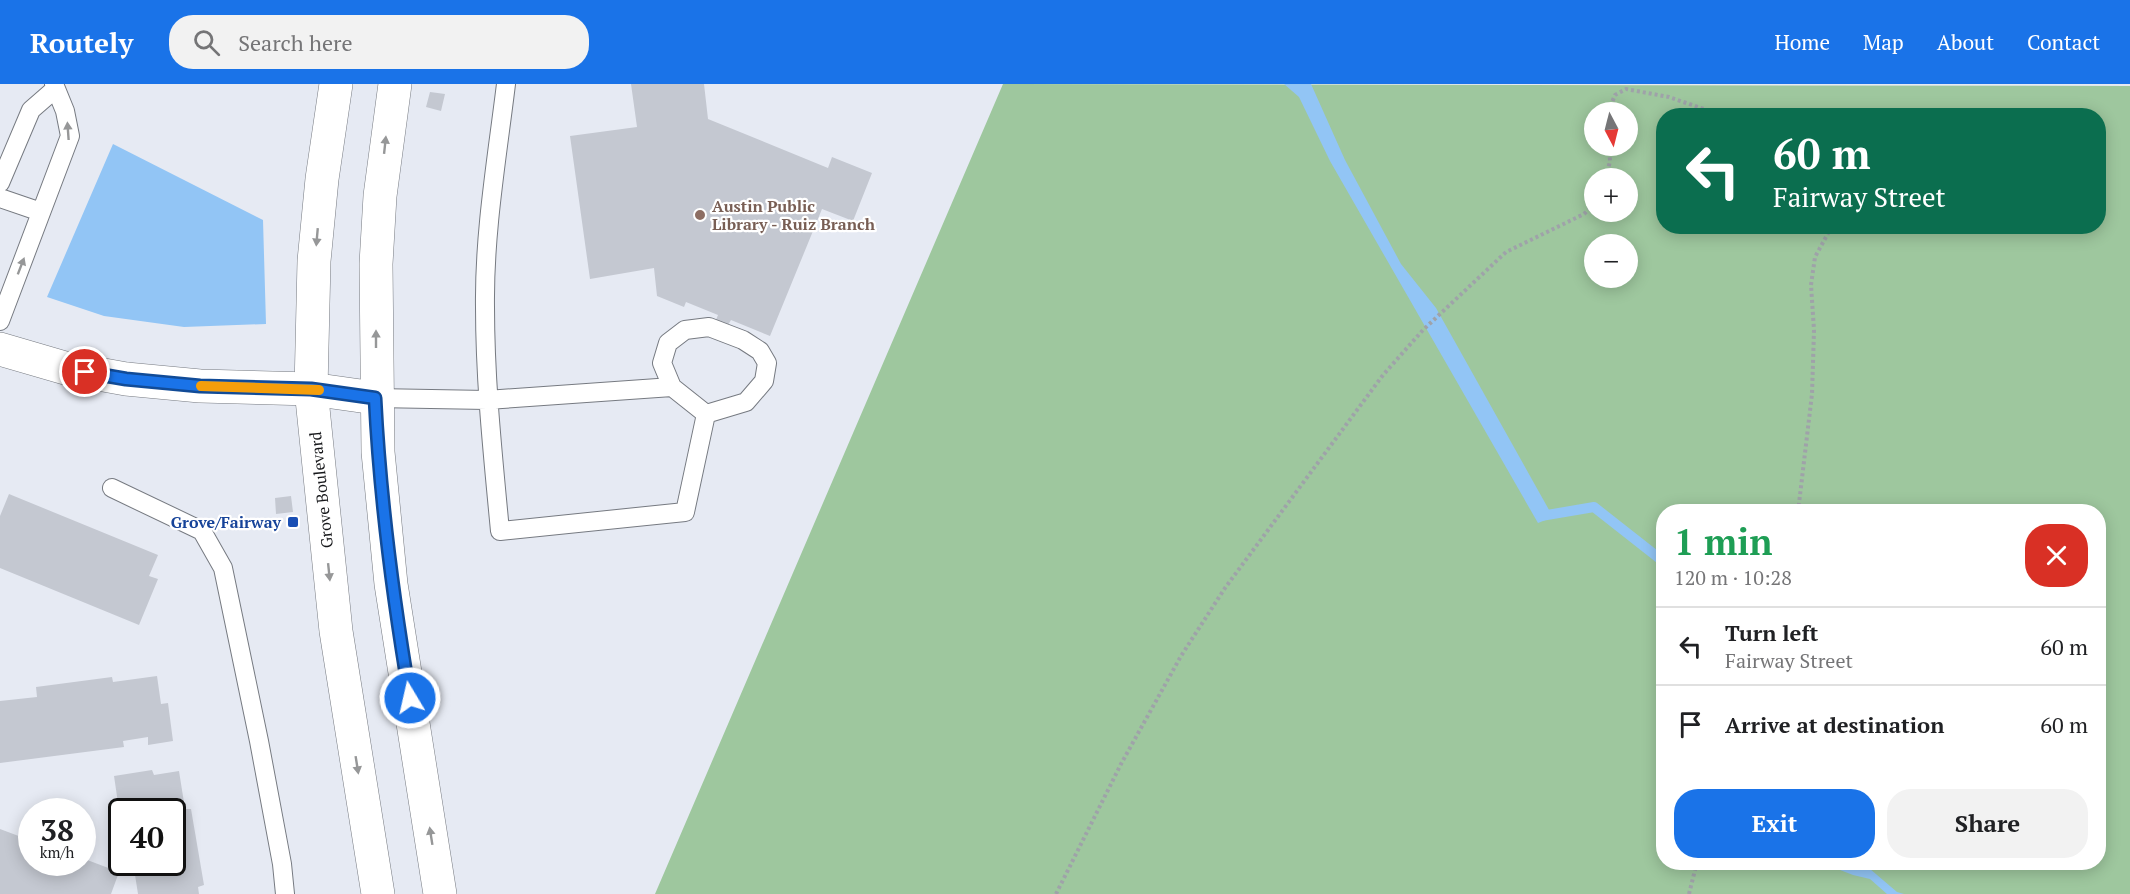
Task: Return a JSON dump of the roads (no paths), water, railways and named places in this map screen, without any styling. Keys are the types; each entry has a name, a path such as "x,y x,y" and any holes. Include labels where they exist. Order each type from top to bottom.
{"street":[{"name":"Grove Boulevard","path":"336,84 322,179 315,261 311,389 336,631 378,894"},
{"path":"395,84 380,196 376,264 375,398 391,584 440,894"},
{"path":"0,350 64,368 126,379 200,386 311,389 375,398"}],"lane":[{"path":"506,84 491,207 484,305 488,400 500,531 685,512 706,414"},
{"path":"0,183 31,110 54,87 65,111 70,136 0,321"},
{"path":"0,198 41,212"},
{"path":"709,327 743,340 760,351 767,363 764,381 746,402 706,414 672,387 662,363 668,343 685,330 709,327"},
{"path":"375,398 488,400 672,387"},
{"path":"112,488 202,531 223,568 259,741 282,864 285,894"}],"water":[{"path":"1284,84 1311,84 1345,160 1401,264 1436,308 1553,517 1538,523 1330,161 1299,97"},
{"path":"113,144 263,220 266,324 184,327 104,316 47,297"},
{"path":"1840,870 1871,870 1897,892 1904,894 1887,894 1870,879"}],"waterway":[{"path":"1540,514 1541,516 1594,507 1656,556"}],"place":[{"name":"Austin Public Library - Ruiz Branch","path":"700,215"},
{"name":"Grove/Fairway","path":"293,522"}]}
